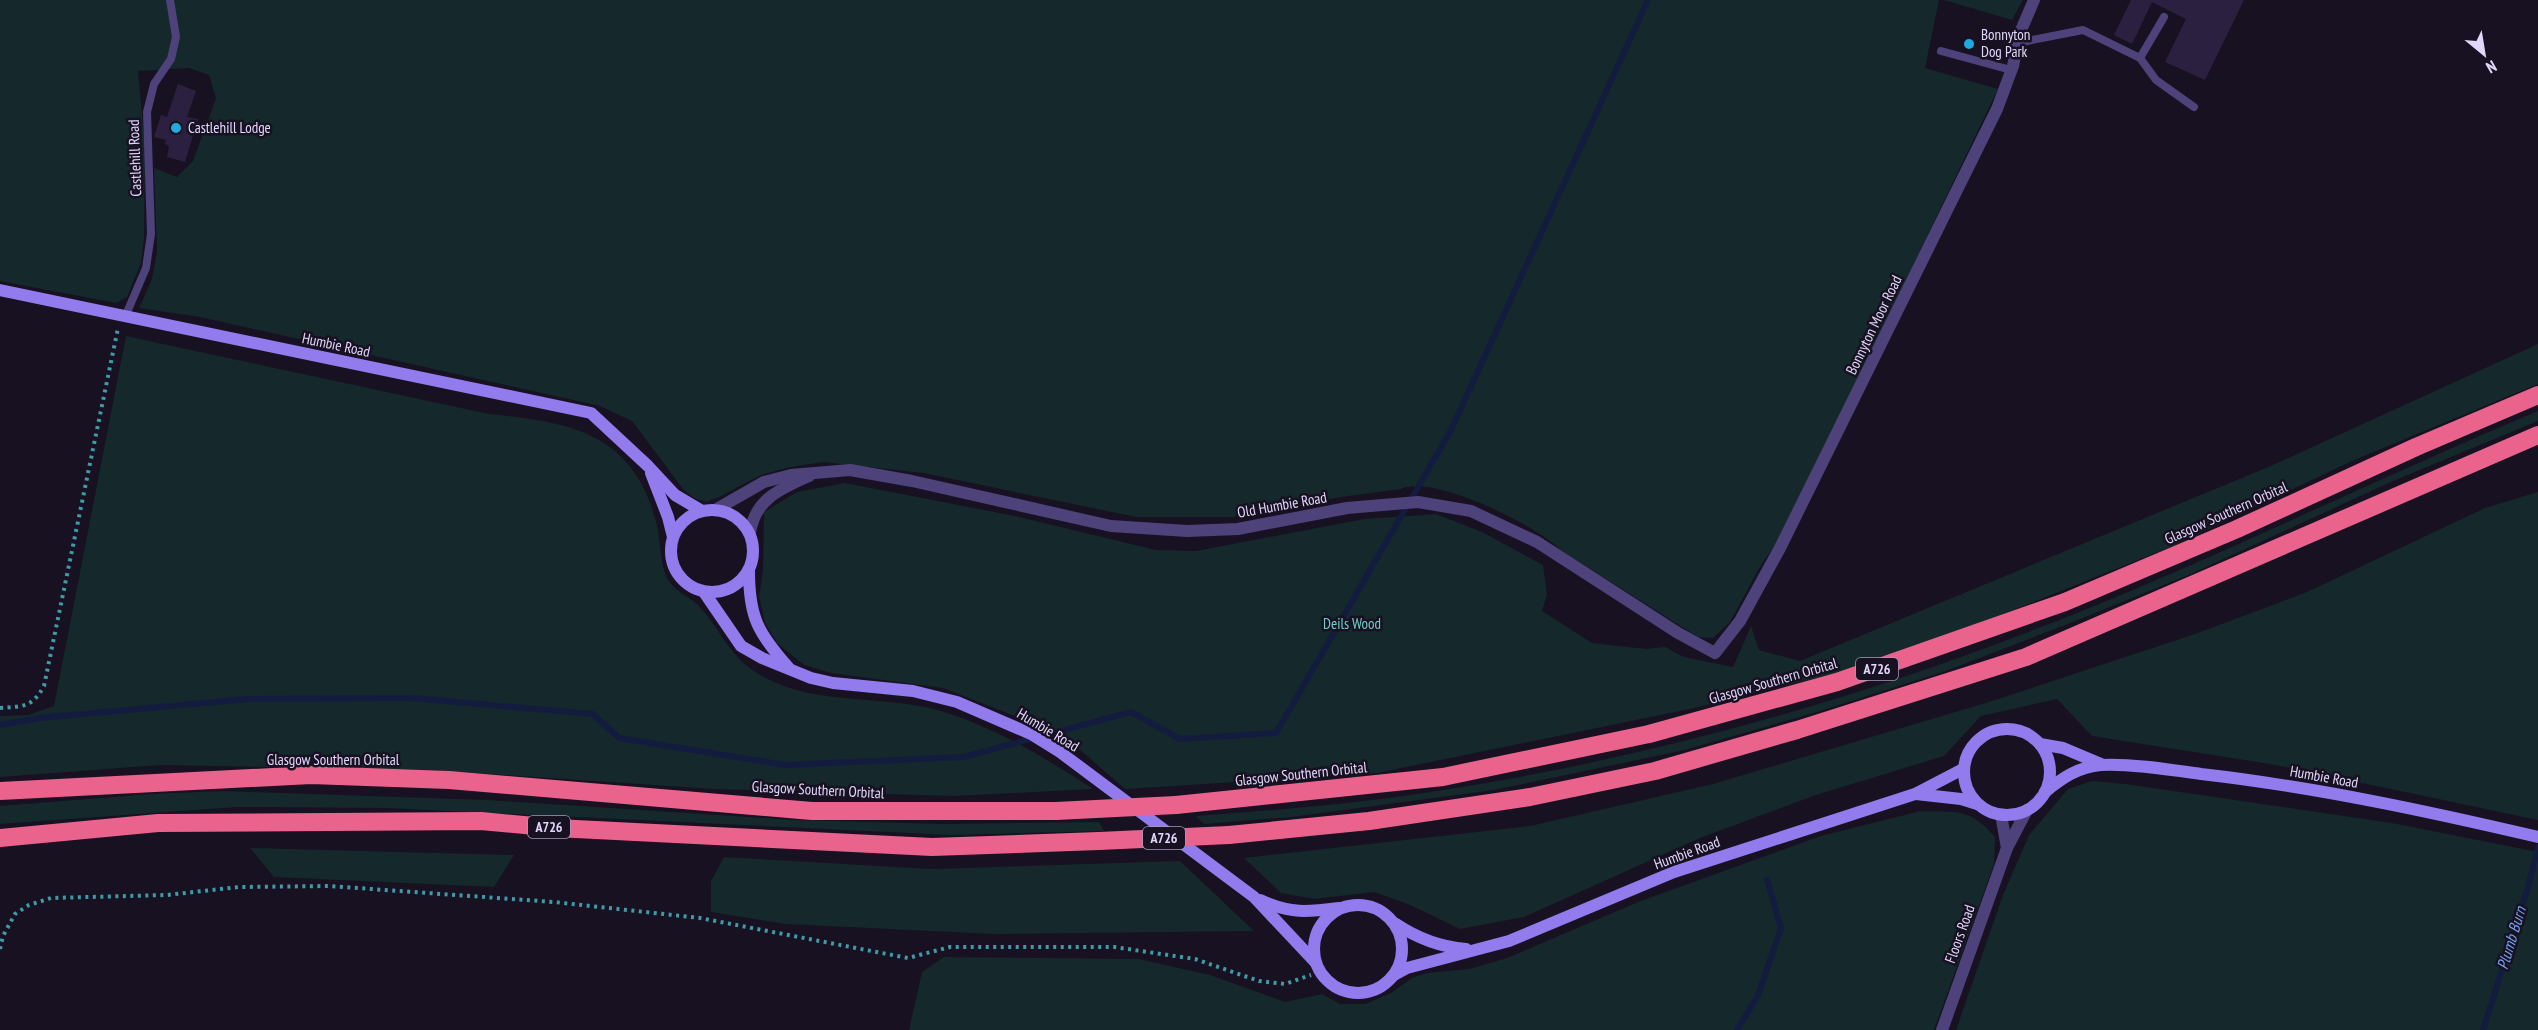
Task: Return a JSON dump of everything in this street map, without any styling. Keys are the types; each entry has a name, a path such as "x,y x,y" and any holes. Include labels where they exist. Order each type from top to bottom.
{"highway":[{"name":"Glasgow Southern Orbital","path":"0,791 311,775 449,780 812,811 1056,811 1176,805 1443,777 1649,734 1837,682 2065,602 2237,530 2416,447 2538,395"},
{"name":"A726","path":"0,838 158,823 481,821 556,828 932,847 1229,835 1369,821 1530,797 1655,771 1808,727 2026,657 2538,435"}],"street":[{"name":"Bonnyton Moor Road","path":"1716,653 1740,621 1780,548 1997,109 2011,70 2027,12 2034,0"},
{"name":"Humbie Road","path":"0,290 591,413 648,466 675,495 702,511"},
{"name":"Humbie Road","path":"648,466 668,517 673,537 671,560 676,572 693,588 704,592 723,623 741,646 790,670 833,683 913,690 957,702 1031,734 1060,752 1254,897 1318,967"},
{"name":"Old Humbie Road","path":"821,471 850,470 912,481 1111,526 1187,531 1238,529 1347,508 1418,502 1471,511 1537,542 1621,598 1716,653"},
{"path":"715,510 764,482 821,471"},
{"path":"704,592 717,593 741,582 753,559 750,533 752,518 761,504 778,491 821,471"},
{"path":"673,537 680,525 690,517 702,511 715,510 736,517 750,533"},
{"path":"748,571 753,615 760,633 790,670"},
{"path":"2000,729 2015,729 2029,734 2040,744 2047,755 2050,767 2045,792 2037,802 2027,810 2001,815 1977,804 1969,794 1963,769 1971,748 1986,733 2000,729"},
{"name":"Humbie Road","path":"2040,744 2063,748 2102,765"},
{"name":"Humbie Road","path":"2045,792 2066,775 2083,768 2102,765 2252,780 2415,808 2538,837"},
{"name":"Humbie Road","path":"1394,975 1407,968 1509,941 1674,872 1915,794 1963,769"},
{"name":"Humbie Road","path":"1915,794 1961,799 1977,804"},
{"name":"Floors Road","path":"1942,1030 2007,848 2027,810"},
{"name":"Floors Road","path":"2001,815 2007,848"},
{"name":"Humbie Road","path":"1254,897 1285,910 1300,913 1347,907"},
{"path":"1347,907 1372,907 1393,922 1400,933 1401,961 1394,975 1383,986 1367,992 1352,993 1335,987 1318,967 1314,949 1318,930 1327,918 1347,907"},
{"name":"Humbie Road","path":"1393,922 1413,936 1473,950"}],"lane":[{"name":"Castlehill Road","path":"123,316 146,268 151,234 147,112 154,84 171,59 176,37 170,0"},
{"path":"2140,58 2164,17"},
{"path":"2017,44 2083,30 2140,58 2156,81 2194,106"},
{"path":"1941,51 2011,70"}],"path":[{"path":"0,708 25,706 37,699 44,686 123,316"},
{"path":"0,949 3,936 15,914 29,905 51,898 167,895 239,887 328,886 554,902 700,918 908,958 950,947 1114,947 1195,959 1259,981 1285,984 1318,967"}],"green space":[{"path":"0,0 1939,0 1925,68 1998,89 1783,535 1762,563 1730,622 1713,638 1698,637 1509,516 1460,495 1436,489 1416,486 1233,517 1136,517 923,473 824,462 790,467 761,475 706,502 694,498 683,489 632,421 600,406 200,317 139,308 152,279 157,251 154,168 177,177 193,161 216,98 209,75 189,68 138,71 145,150 144,239 141,263 127,297 116,303 0,281"},
{"path":"1944,0 2023,0 2012,20"},
{"path":"126,336 489,414 544,421 592,436 612,449 630,466 644,489 657,525 662,562 669,581 699,606 734,653 747,666 769,680 817,695 920,706 964,719 1021,745 1093,789 954,796 714,789 429,770 160,765 0,777 0,716 28,715 54,706"},
{"name":"Deils Wood","path":"2538,344 2538,384 2354,460 2173,546 1996,617 1857,668 1690,709 1377,773 1125,789 1072,743 1033,723 943,688 831,673 804,665 777,643 765,623 759,596 763,571 764,512 797,492 845,483 1015,516 1156,550 1196,551 1364,519 1436,514 1482,532 1543,565 1547,595 1542,611 1592,643 1646,649 1665,647 1684,657 1733,667 1751,626 1759,650 1800,661 2273,465"},
{"path":"2538,411 2538,421 2393,481 2191,574 1946,671 1817,712 1685,750 1494,790 1292,817 1204,824 1196,816 1376,800 1512,778 1663,746 1812,706 1959,658 2095,606"},
{"path":"2538,492 2538,820 2276,765 2092,736 2057,699 1981,716 1944,756 1816,795 1700,838 1524,917 1460,929 1408,904 1374,892 1314,899 1281,893 1244,858 1530,826 1713,784 1989,702 2195,634 2307,592 2485,508"},
{"path":"2092,781 2392,823 2538,852 2538,1030 1956,1030 2003,895 2029,835 2068,789"},
{"path":"223,791 487,800 796,820 944,824 1099,822 1104,831 950,835 387,808 237,807 0,824 0,806 149,794"},
{"path":"1921,811 1962,813 1978,821 1995,837 1994,864 1934,1030 909,1030 922,972 944,957 1139,959 1210,975 1285,1002 1322,994 1340,1004 1365,1004 1391,993 1412,978 1427,973 1469,969 1507,958 1638,902 1821,836"},
{"path":"250,848 514,855 494,887 274,877"},
{"path":"724,857 932,869 1180,861 1254,931 995,934 785,924 711,912 711,881"}],"building":[{"path":"2131,0 2244,0 2205,80 2165,62 2186,19 2152,2 2132,44 2114,35"},
{"name":"Castlehill Lodge","path":"178,84 196,91 187,117 198,119 185,162 167,157 169,146 165,144 166,140 154,137 161,115 167,117"}],"waterway":[{"path":"0,725 39,718 248,699 412,698 593,714 619,738 785,765 964,757 1131,712 1180,739 1276,733 1451,430 1648,0"},
{"name":"Plumb Burn","path":"2483,1030 2528,887 2538,847"},
{"path":"1737,1030 1758,995 1781,928 1767,880"}],"place":[{"name":"Bonnyton Dog Park","path":"1969,44"},
{"name":"Castlehill Lodge","path":"176,128"}]}
